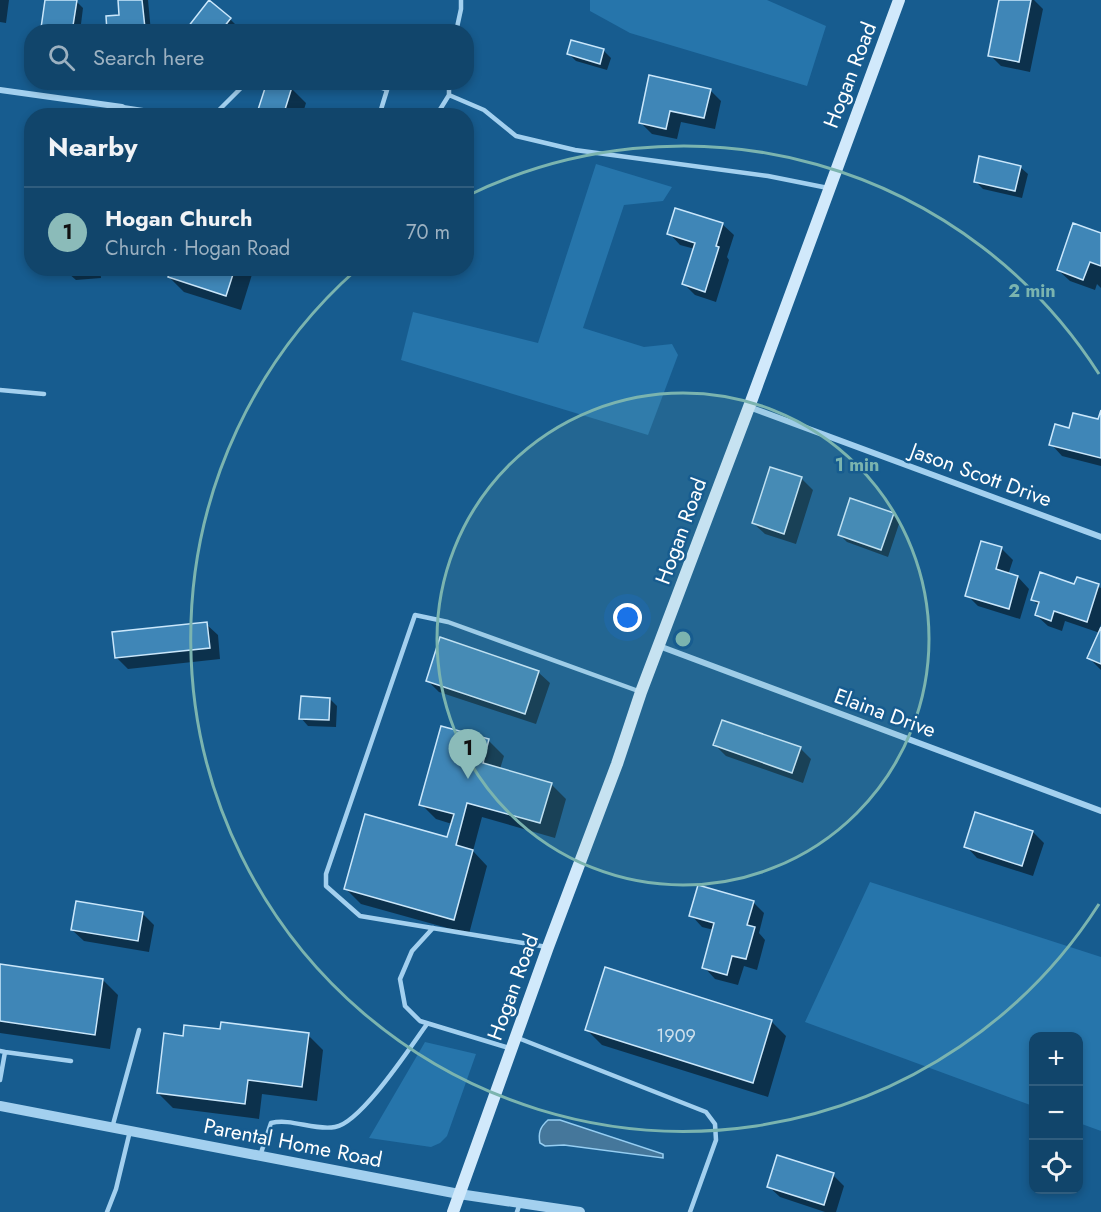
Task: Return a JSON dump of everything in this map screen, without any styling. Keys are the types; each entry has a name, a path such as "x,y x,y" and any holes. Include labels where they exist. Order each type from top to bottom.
{"main road":[{"name":"Hogan Road","path":"453,1212 548,947 617,764 641,692 899,0"}],"street":[{"path":"0,90 122,107"},
{"name":"Jason Scott Drive","path":"749,407 1101,537"},
{"name":"Elaina Drive","path":"659,646 1101,811"},
{"name":"Parental Home Road","path":"0,1106 459,1194 519,1208 580,1212"}],"lane":[{"path":"458,24 461,0"},
{"path":"221,108 239,90"},
{"path":"381,108 387,90"},
{"path":"441,108 449,95 449,90"},
{"path":"449,95 484,110 516,136 575,150 768,176 828,188"},
{"path":"122,107 129,108"},
{"path":"0,390 44,394"},
{"path":"548,947 360,916 326,886 326,874 415,615 448,622 641,692"},
{"path":"433,928 412,951 400,979 405,1006 420,1021 514,1043 706,1113 715,1124 716,1140 690,1212"},
{"path":"260,1156 271,1123 280,1121 321,1128 338,1127 358,1112 392,1073 427,1024"},
{"path":"112,1128 139,1030"},
{"path":"0,1080 2,1051 71,1061"},
{"path":"107,1212 116,1188 130,1131"}],"shaded area":[{"path":"590,0 767,0 826,26 807,86 630,33 590,11"},
{"path":"596,164 672,187 663,201 624,205 583,328 644,347 672,344 678,355 648,435 401,360 413,312 538,343"},
{"path":"870,882 1101,957 1101,1131 1083,1124 1083,1032 1029,1032 1029,1105 805,1022"},
{"path":"425,1042 476,1054 447,1136 440,1143 431,1147 369,1138"},
{"path":"548,1120 560,1120 663,1154 663,1158 564,1145 545,1146 540,1143 540,1133"}],"building":[{"path":"45,0 77,0 73,24 42,24"},
{"path":"118,0 142,0 145,24 106,24 106,16 119,15"},
{"path":"209,0 231,18 226,24 190,24"},
{"path":"999,0 1031,0 1019,62 988,56"},
{"path":"571,40 604,49 600,64 567,54"},
{"path":"649,75 711,89 704,118 670,111 666,129 639,123"},
{"path":"264,90 291,90 285,108 259,108"},
{"path":"979,156 1021,166 1015,191 974,182"},
{"path":"675,208 723,223 716,246 719,247 705,292 682,284 695,243 667,234"},
{"path":"1073,223 1101,233 1101,266 1090,262 1083,280 1057,270"},
{"path":"168,276 232,276 226,296"},
{"path":"1101,410 1101,458 1049,445 1055,424 1069,428 1073,413 1098,419"},
{"path":"770,467 802,477 784,534 752,523"},
{"path":"850,498 894,513 881,550 838,535"},
{"path":"981,541 1002,547 996,569 1018,576 1009,609 965,596"},
{"path":"1040,572 1074,584 1077,577 1099,584 1087,622 1054,611 1051,621 1035,615 1039,602 1031,600"},
{"path":"207,622 210,648 115,658 112,632"},
{"path":"1101,627 1101,664 1087,658"},
{"path":"440,637 539,671 525,714 426,681"},
{"path":"301,696 330,698 329,720 299,719"},
{"path":"722,720 801,747 792,773 713,745"},
{"path":"441,726 489,739 483,763 552,783 540,823 467,803 456,845 473,850 454,920 344,889 365,814 447,837 454,814 419,805"},
{"path":"975,812 1033,831 1022,866 964,847"},
{"path":"698,885 754,901 747,925 755,927 746,959 732,956 727,975 702,968 714,923 689,916"},
{"path":"76,901 143,912 138,941 71,930"},
{"path":"0,964 103,979 95,1035 0,1021"},
{"path":"605,967 772,1020 753,1083 585,1030"},
{"path":"221,1022 309,1033 302,1087 248,1080 245,1104 157,1093 164,1033 183,1036 184,1025 220,1029"},
{"path":"777,1155 834,1173 824,1205 767,1187"}],"place":[{"name":"Hogan Church","path":"468,779"}]}
